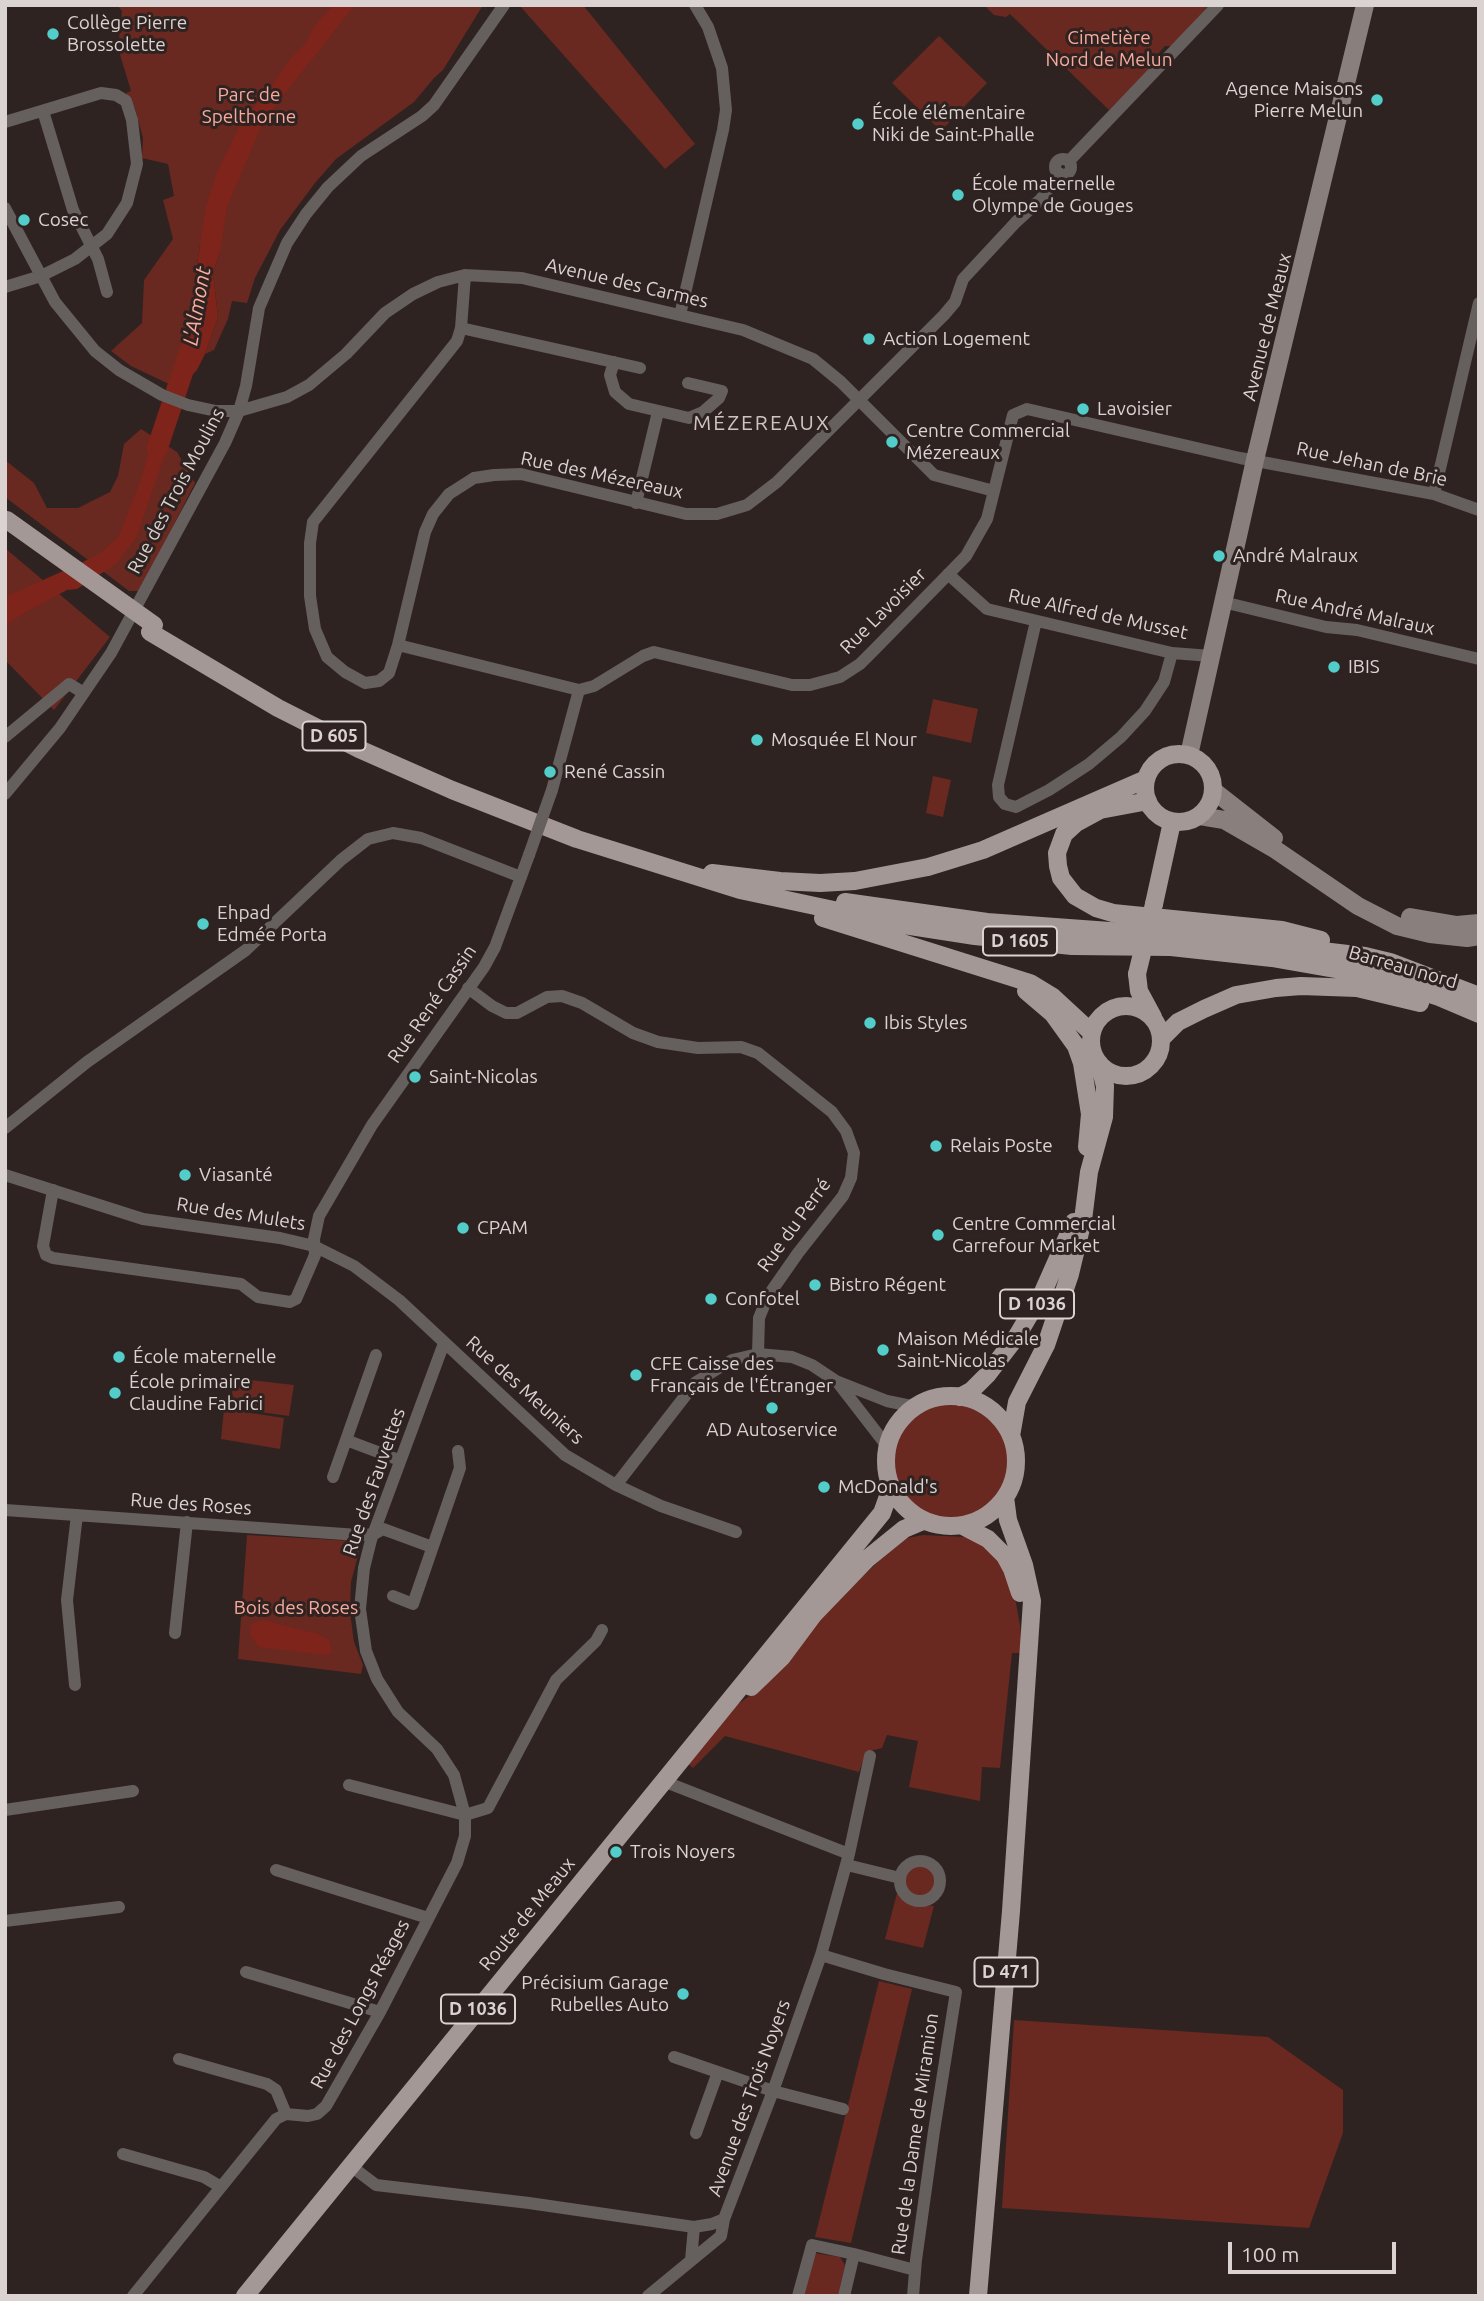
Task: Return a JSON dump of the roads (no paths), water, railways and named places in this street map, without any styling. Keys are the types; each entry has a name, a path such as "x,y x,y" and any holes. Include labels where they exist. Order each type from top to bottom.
{"main road":[{"name":"Avenue de Meaux","path":"1189,755 1255,460 1365,5"},
{"name":"D 605","path":"6,523 152,629 278,708 359,749 452,790 577,839 772,898"},
{"name":"D 605","path":"152,629 270,694 417,766 558,822 712,873"},
{"path":"712,873 820,883 856,881 928,867 983,850 1146,779 1158,761 1168,756 1189,755 1200,760 1208,769 1213,779 1214,791 1210,805 1200,816"},
{"path":"1146,779 1147,801 1161,817 1181,822 1200,816 1224,820 1276,850 1357,906 1397,926 1430,934 1466,938 1479,936"},
{"path":"1214,791 1261,829 1370,902 1420,920 1457,925 1479,923"},
{"path":"1147,801 1100,810 1076,823 1064,834 1057,853 1058,866 1061,878 1075,896 1096,908 1113,913 1282,930 1342,944 1365,956 1390,962 1479,996"},
{"path":"1137,974 1139,991 1159,1027 1161,1049 1149,1068 1139,1074 1116,1075 1099,1063 1091,1044 1092,1033 1096,1023 1112,1009 1137,974 1172,821"},
{"name":"D 1605","path":"712,873 826,899 987,922 1219,939 1365,956"},
{"path":"772,898 841,925 1013,976 1044,990 1092,1033"},
{"name":"Barreau nord","path":"772,898 904,925 975,936 1072,946 1171,947 1272,958 1369,975 1439,997 1479,1014"},
{"path":"997,972 1026,991 1053,1014 1076,1046 1082,1063 1090,1114 1087,1151 1089,1172"},
{"path":"1162,1038 1178,1022 1236,995 1301,986 1357,988 1406,998 1479,1024"},
{"path":"1112,1009 1133,1006 1153,1017"},
{"name":"D 1036","path":"1011,1436 1017,1402 1056,1321 1080,1232 1089,1172 1104,1117 1106,1093 1099,1063"},
{"name":"D 1036","path":"1104,1117 1122,1089 1139,1074"},
{"name":"D 1036","path":"960,1397 971,1391 987,1375 1024,1325 1057,1264 1085,1193"},
{"path":"940,1397 960,1397 973,1400 1001,1420 1011,1436 1016,1466 1005,1497 985,1517 963,1525 945,1526 923,1521 905,1508 891,1489 886,1464 887,1446 897,1425 916,1406 940,1397"},
{"name":"Route de Meaux","path":"245,2296 882,1513 891,1489"},
{"name":"D 471","path":"978,2296 1011,1911 1032,1601 1024,1565 1012,1534 1005,1497"},
{"name":"Route de Meaux","path":"711,1722 782,1657 814,1614 867,1559 904,1529 923,1521"},
{"name":"D 471","path":"963,1525 996,1546 1012,1569 1022,1599 1029,1648"}],"street":[{"name":"Rue des Trois Moulins","path":"5,794 60,728 111,653 225,443 246,386 259,308 287,243 328,187 361,156 422,116 434,105 504,5"},
{"path":"680,315 726,110 722,68 708,27 695,5"},
{"name":"Rue des Mézereaux","path":"461,328 457,341 313,522 310,543 310,596 315,629 327,657 345,672 365,683 379,681 389,673 425,532 433,514 449,494 474,478 522,474 686,514 717,514 747,505 777,482 950,309 963,279 1041,198 1059,173 1069,172 1069,161 1218,5"},
{"path":"5,122 101,93 116,95 126,101 132,120 137,164 127,203 107,233 75,259 41,276 5,287"},
{"path":"44,111 73,210 98,259 107,292"},
{"path":"5,208 67,318 94,351 162,395 188,405 216,411 239,411"},
{"name":"Avenue des Carmes","path":"239,411 287,397 309,385 346,354 385,313 413,294 438,282 465,275 522,278 758,334 813,359 934,475 994,491"},
{"path":"465,275 461,328 640,368"},
{"path":"1434,494 1479,303"},
{"path":"614,362 610,375 615,392 629,404 689,418 703,412 719,398 722,391 688,383"},
{"name":"Rue Lavoisier","path":"579,690 594,686 654,652 792,685 826,682 840,677 860,664 966,556 987,519 1011,419 1017,412 1027,410 1255,460"},
{"path":"636,503 658,412"},
{"name":"Rue Jehan de Brie","path":"1255,460 1434,494 1479,510"},
{"name":"Rue Alfred de Musset","path":"948,574 987,609 1172,653 1211,658"},
{"name":"Rue André Malraux","path":"1223,602 1479,659"},
{"path":"1036,621 998,785 999,797 1005,804 1016,807 1049,790 1089,764 1121,737 1145,711 1164,682 1172,653"},
{"path":"398,645 579,690"},
{"path":"5,737 69,684 84,693"},
{"name":"Rue René Cassin","path":"53,1189 43,1246 46,1255 53,1258 241,1284 258,1297 290,1302 300,1293 316,1255 314,1246 319,1216 396,1090 495,947 552,790 579,690"},
{"path":"5,1128 87,1062 246,950 341,860 369,839 393,833 421,838 521,877"},
{"name":"Rue du Perré","path":"468,988 506,1013 517,1013 547,997 562,996 582,1003 633,1032 658,1042 698,1048 741,1047 758,1053 832,1112 846,1131 854,1153 851,1178 843,1196 768,1296 759,1318 758,1354"},
{"name":"Rue des Mulets","path":"5,1175 143,1219 280,1238 314,1246 369,1276 400,1300 444,1343"},
{"name":"Rue des Fauvettes","path":"444,1343 399,1460 364,1568 361,1627 366,1651 377,1679 398,1712 446,1760 459,1788 465,1815"},
{"name":"Rue des Meuniers","path":"444,1343 565,1455 616,1485 661,1506 736,1532"},
{"path":"616,1485 696,1382 732,1360 758,1354 792,1357 812,1365 836,1381 887,1401 916,1406"},
{"path":"333,1477 376,1355"},
{"path":"836,1381 887,1446"},
{"path":"346,1440 399,1460"},
{"path":"393,1596 412,1604 460,1468 458,1451"},
{"name":"Rue des Roses","path":"5,1510 358,1535 374,1534 383,1530 432,1548"},
{"path":"75,1685 67,1600 78,1516"},
{"path":"175,1633 187,1522"},
{"path":"349,1785 465,1815 488,1808 556,1680 596,1641 602,1630"},
{"name":"Avenue des Trois Noyers","path":"351,2166 376,2185 695,2227 712,2224 724,2218 821,1955 848,1860 870,1756"},
{"path":"663,1781 848,1860 900,1878"},
{"path":"5,1810 133,1791"},
{"name":"Rue des Longs Réages","path":"286,2114 308,2116 317,2114 326,2106 380,2012 457,1863 465,1836 465,1815"},
{"path":"276,1870 428,1918"},
{"path":"5,1921 119,1907"},
{"name":"Rue de la Dame de Miramion","path":"821,1955 956,1992 932,2144 913,2296"},
{"path":"246,1972 380,2012"},
{"path":"674,2057 773,2091 843,2109"},
{"path":"133,2296 276,2119 286,2114 276,2090 267,2084 179,2059"},
{"path":"696,2133 718,2072"},
{"path":"122,2154 204,2177 221,2187"},
{"path":"657,2293 691,2259 721,2236 724,2218"},
{"path":"691,2259 695,2227"},
{"path":"799,2296 812,2245 915,2270"},
{"path":"844,2296 854,2255"}],"water":[{"path":"333,5 355,5 282,97 259,131 227,207 220,252 213,273 218,317 205,354 197,370 187,380 176,375 179,351 187,329 206,207 216,175 242,121 270,89 290,59 306,43 313,28"},
{"path":"162,422 172,422 172,434 136,538 116,564 77,589 67,590 5,626 5,597 102,552 119,536 150,447"},
{"path":"263,1620 318,1634 329,1640 332,1652 326,1655 259,1647 250,1635 251,1624"}],"waterway":[{"name":"L'Almont","path":"157,449 190,350"}],"place":[{"name":"Collège Pierre Brossolette","path":"53,34"},
{"name":"Agence Maisons Pierre Melun","path":"1377,100"},
{"name":"École élémentaire Niki de Saint-Phalle","path":"858,124"},
{"name":"École maternelle Olympe de Gouges","path":"958,195"},
{"name":"Cosec","path":"24,220"},
{"name":"Action Logement","path":"869,339"},
{"name":"Lavoisier","path":"1083,409"},
{"name":"Centre Commercial Mézereaux","path":"892,442"},
{"name":"André Malraux","path":"1219,556"},
{"name":"IBIS","path":"1334,667"},
{"name":"Mosquée El Nour","path":"757,740"},
{"name":"René Cassin","path":"550,772"},
{"name":"Ehpad Edmée Porta","path":"203,924"},
{"name":"Ibis Styles","path":"870,1023"},
{"name":"Saint-Nicolas","path":"415,1077"},
{"name":"Relais Poste","path":"936,1146"},
{"name":"Viasanté","path":"185,1175"},
{"name":"CPAM","path":"463,1228"},
{"name":"Centre Commercial Carrefour Market","path":"938,1235"},
{"name":"Bistro Régent","path":"815,1285"},
{"name":"Confotel","path":"711,1299"},
{"name":"Maison Médicale Saint-Nicolas","path":"883,1350"},
{"name":"École maternelle","path":"119,1357"},
{"name":"CFE Caisse des Français de l'Étranger","path":"636,1375"},
{"name":"École primaire Claudine Fabrici","path":"115,1393"},
{"name":"AD Autoservice","path":"772,1408"},
{"name":"McDonald's","path":"824,1487"},
{"name":"Trois Noyers","path":"616,1852"},
{"name":"Précisium Garage Rubelles Auto","path":"683,1994"}],"district":[{"name":"MÉZEREAUX","path":"762,423"}],"park label":[{"name":"Cimetière Nord de Melun","path":"1109,49"},
{"name":"Parc de Spelthorne","path":"249,106"},
{"name":"Bois des Roses","path":"296,1608"}]}
